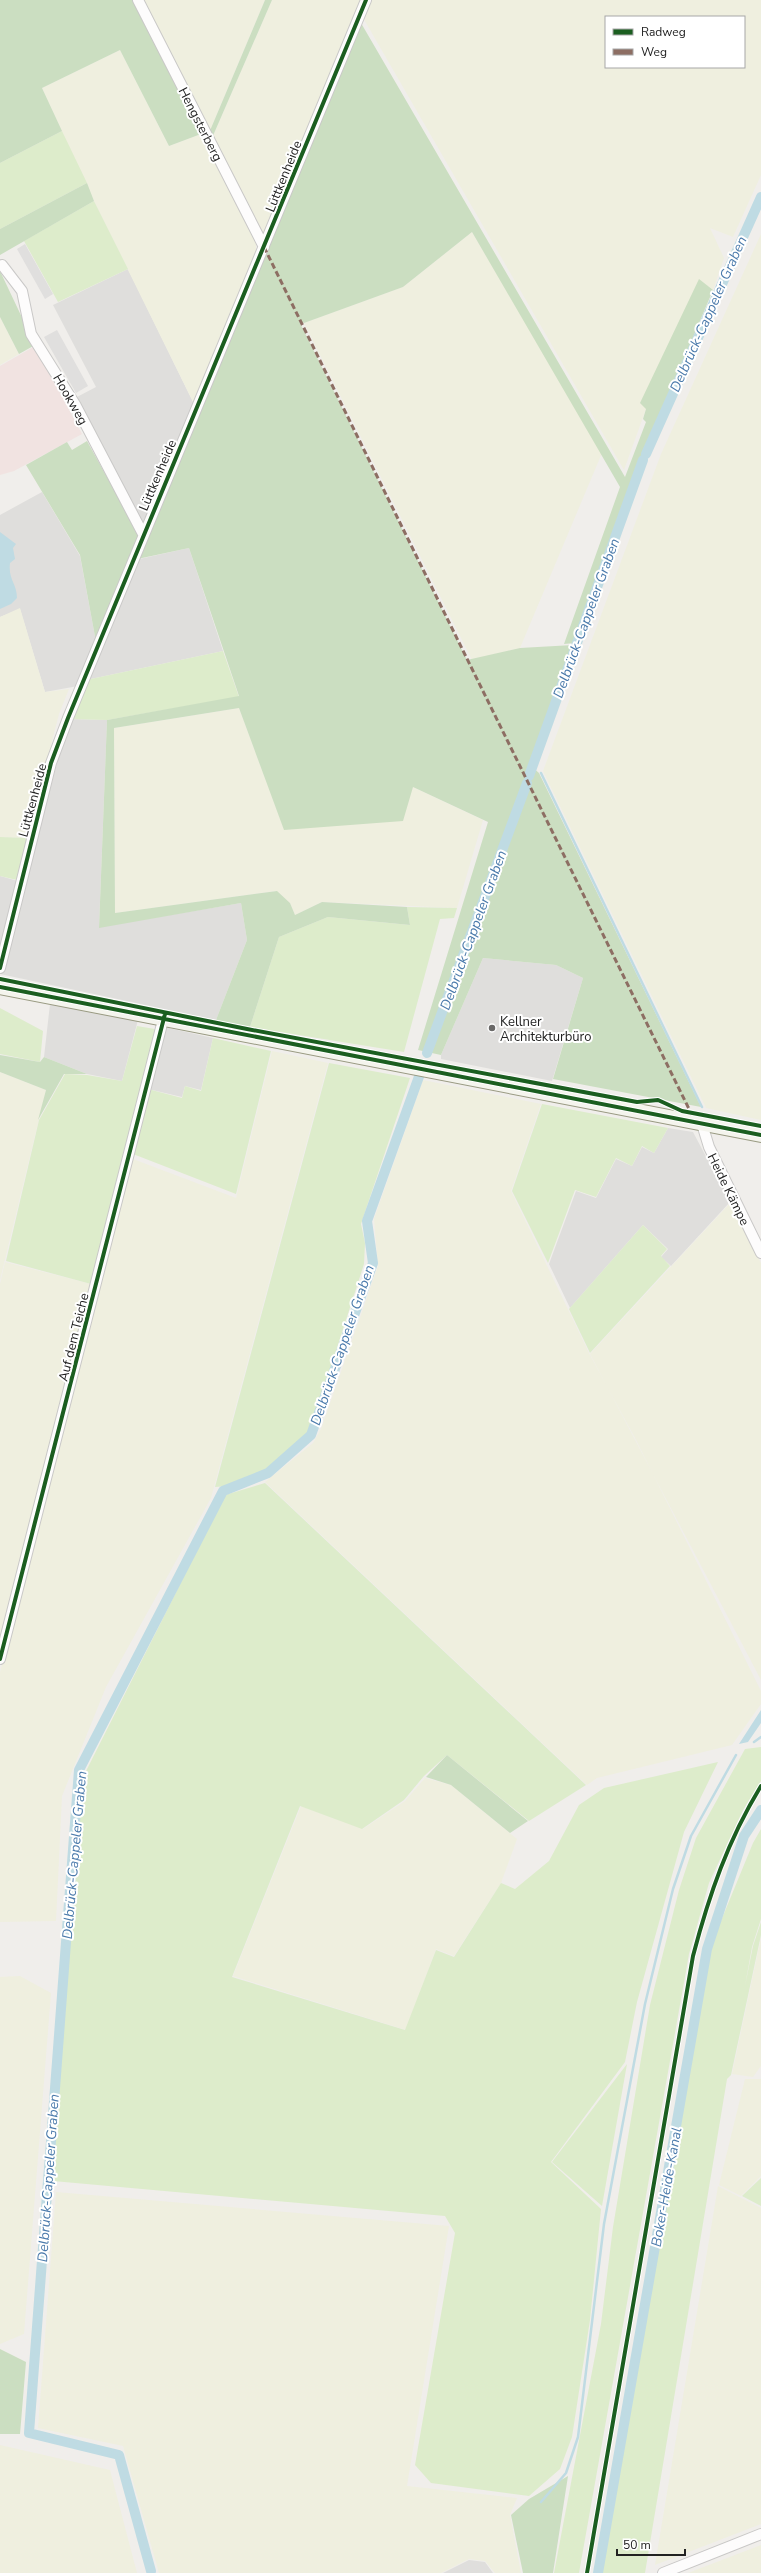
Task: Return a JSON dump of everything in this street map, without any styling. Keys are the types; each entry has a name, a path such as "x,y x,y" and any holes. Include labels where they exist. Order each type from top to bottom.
{"street":[{"name":"Hengsterberg","path":"138,0 264,247"},
{"name":"Lüttkenheide","path":"0,968 51,763 143,534 366,0"},
{"name":"Hookweg","path":"2,265 22,291 31,334 76,406 143,534"},
{"path":"0,987 163,1020 761,1135"},
{"name":"Auf dem Teiche","path":"0,1659 163,1020"},
{"name":"Heide Kämpe","path":"702,1124 709,1147 761,1253"},
{"path":"663,2573 761,2534"}],"shaded area":[{"path":"25,244 53,294 45,299 17,249"},
{"path":"128,269 194,404 141,527 75,398 96,387 53,305"},
{"path":"57,330 88,386 76,393 44,337"},
{"path":"35,346 82,434 14,471 0,475 0,366"},
{"path":"42,492 80,556 96,642 78,686 45,692 20,609 0,617 0,515"},
{"path":"189,548 223,651 86,680 135,560"},
{"path":"69,719 107,720 99,927 241,903 247,940 216,1020 0,974 0,876 25,883"},
{"path":"483,958 556,965 583,978 552,1081 441,1059 441,1055"},
{"path":"50,1004 138,1020 122,1081 87,1074 44,1057"},
{"path":"164,1027 213,1038 201,1090 185,1086 182,1097 148,1089"},
{"path":"668,1128 693,1132 730,1202 671,1266 661,1257 668,1249 643,1225 570,1308 549,1264 576,1191 596,1198 616,1159 632,1166 642,1147 654,1153"},
{"path":"469,2560 485,2562 493,2573 443,2573"}],"green space":[{"path":"0,0 134,0 201,134 169,146 120,50 42,88 62,131 0,163"},
{"path":"141,0 265,0 209,133"},
{"path":"265,0 272,0 212,138 209,133"},
{"path":"272,0 362,0 268,231 263,233 258,230 212,138"},
{"path":"369,0 761,0 761,175 733,237 710,228 724,258 713,290 699,280 646,409 624,470 362,16"},
{"path":"361,23 625,477 646,422 643,419 646,409 640,403 699,279 713,290 630,487 574,643 564,644 620,487 472,232 403,287 304,323 299,321 467,660 520,648 573,645 531,766 539,773 701,1107 553,1079 583,978 556,965 483,958 441,1055 418,1050 488,822 413,787 403,821 284,830 239,708 114,728 115,913 277,891 290,903 295,915 322,902 407,907 410,925 328,917 279,937 250,1027 216,1020 247,940 241,903 99,928 107,720 239,696 189,548 128,561 96,642 80,555 26,465 67,442 72,450 87,441 140,537 147,541"},
{"path":"120,50 169,146 201,134 256,243 256,254 194,404 94,201 42,88"},
{"path":"62,131 87,183 0,229 0,163"},
{"path":"87,183 94,201 0,255 0,229"},
{"path":"94,201 128,269 58,302 24,241"},
{"path":"472,232 602,453 520,648 472,660 304,323 403,287"},
{"path":"761,234 761,1120 706,1108 543,771 661,454"},
{"path":"0,271 35,345 19,354 0,317"},
{"path":"0,317 19,354 0,365"},
{"path":"20,608 45,692 69,689 59,714 27,838 0,837 0,617"},
{"path":"223,651 239,697 107,720 69,719 86,680"},
{"path":"239,708 284,829 413,787 483,820 457,908 322,902 295,915 290,903 276,891 115,913 114,728"},
{"path":"0,837 27,838 17,880 0,876"},
{"path":"407,907 457,908 454,918 440,919 404,1052 250,1027 279,937 328,917 410,925"},
{"path":"0,1008 43,1031 40,1062 0,1054"},
{"path":"137,1026 155,1029 155,1034 91,1284 6,1261 39,1120 65,1074 87,1075 122,1081"},
{"path":"213,1038 271,1051 236,1194 133,1154 148,1089 182,1098 185,1086 201,1091"},
{"path":"272,1051 328,1063 211,1498 106,1687 62,1796 56,1921 0,1922 0,1672 133,1159 236,1198"},
{"path":"0,1055 40,1062 44,1057 87,1074 64,1074 38,1120 46,1090 0,1072"},
{"path":"329,1063 410,1078 361,1224 365,1243 364,1264 310,1432 285,1457 264,1472 228,1486 215,1487"},
{"path":"0,1072 46,1090 0,1280"},
{"path":"423,1080 541,1104 511,1191 590,1355 636,1440 761,1691 761,1704 732,1745 597,1778 587,1785 265,1482 313,1443 321,1429 378,1266 374,1219"},
{"path":"542,1104 668,1128 654,1153 642,1146 632,1166 616,1158 596,1197 575,1190 548,1263 512,1191"},
{"path":"731,1202 761,1263 761,1680 590,1354"},
{"path":"643,1225 667,1249 661,1256 670,1266 590,1353 569,1309"},
{"path":"5,1262 91,1284 0,1640 0,1284"},
{"path":"265,1483 586,1785 529,1821 447,1755 424,1776 404,1800 362,1829 300,1806 232,1977 405,2030 436,1950 454,1957 501,1883 515,1889 549,1861 579,1805 604,1788 718,1762 684,1832 637,2002 625,2062 551,2162 601,2209 590,2320 572,2437 560,2469 529,2496 431,2483 415,2465 455,2233 445,2216 53,2181 80,1783 225,1495"},
{"path":"761,1747 761,1781 743,1810 709,1883 689,1954 579,2573 554,2573 601,2324 613,2227 650,2005 679,1890 696,1838 745,1749"},
{"path":"447,1755 528,1821 510,1833 451,1785 426,1777"},
{"path":"425,1778 451,1785 517,1839 501,1883 454,1956 436,1949 406,2030 233,1976 301,1806 363,1829 405,1801"},
{"path":"761,1829 761,1919 752,1947 745,1986 753,1946 761,1922 761,1935 731,2075 727,2079 645,2573 602,2573 709,1950 753,1843"},
{"path":"761,1938 761,2066 753,2077 732,2074"},
{"path":"20,1976 51,1993 24,2334 0,2344 0,1977"},
{"path":"627,2064 602,2206 552,2162"},
{"path":"745,2079 761,2079 761,2176 741,2196 719,2185"},
{"path":"761,2178 761,2206 742,2196"},
{"path":"718,2186 761,2208 761,2524 655,2565"},
{"path":"56,2192 449,2226 407,2486 517,2498 510,2515 521,2573 495,2573 485,2561 469,2559 441,2573 159,2573 123,2446 38,2428"},
{"path":"0,2349 26,2362 20,2434 0,2434"},
{"path":"0,2445 110,2470 137,2573 0,2573"},
{"path":"568,2476 553,2573 523,2573 511,2515 529,2499"},
{"path":"761,2545 761,2573 688,2573"}],"water":[{"path":"0,532 16,544 13,548 15,559 10,563 10,574 16,589 17,598 11,604 0,609"},
{"path":"761,1710 761,1723 748,1742 739,1744"}],"waterway":[{"name":"Delbrück-Cappeler Graben","path":"646,454 761,197"},
{"name":"Delbrück-Cappeler Graben","path":"529,776 643,460"},
{"path":"541,773 702,1107"},
{"name":"Delbrück-Cappeler Graben","path":"427,1053 527,783"},
{"name":"Delbrück-Cappeler Graben","path":"151,2571 119,2455 29,2433 79,1770 223,1491 268,1473 311,1435 373,1263 367,1221 421,1071"},
{"path":"754,1742 761,1737"},
{"path":"541,2502 566,2473 578,2437 604,2224 645,2004 673,1889 691,1836 736,1755"},
{"name":"Boker-Heide-Kanal","path":"598,2573 707,1949 744,1836 761,1810"}],"marked path":[{"path":"264,247 692,1115"}],"cycle path":[{"path":"0,968 51,763 68,718 366,0"},
{"path":"0,979 247,1029 637,1102 658,1100 682,1111 761,1126"},
{"path":"0,987 761,1135"},
{"path":"0,1659 165,1014"},
{"path":"587,2573 693,1956 706,1911 729,1847 749,1806 761,1786"}],"place":[{"name":"Kellner Architekturbüro","path":"492,1028"}]}
